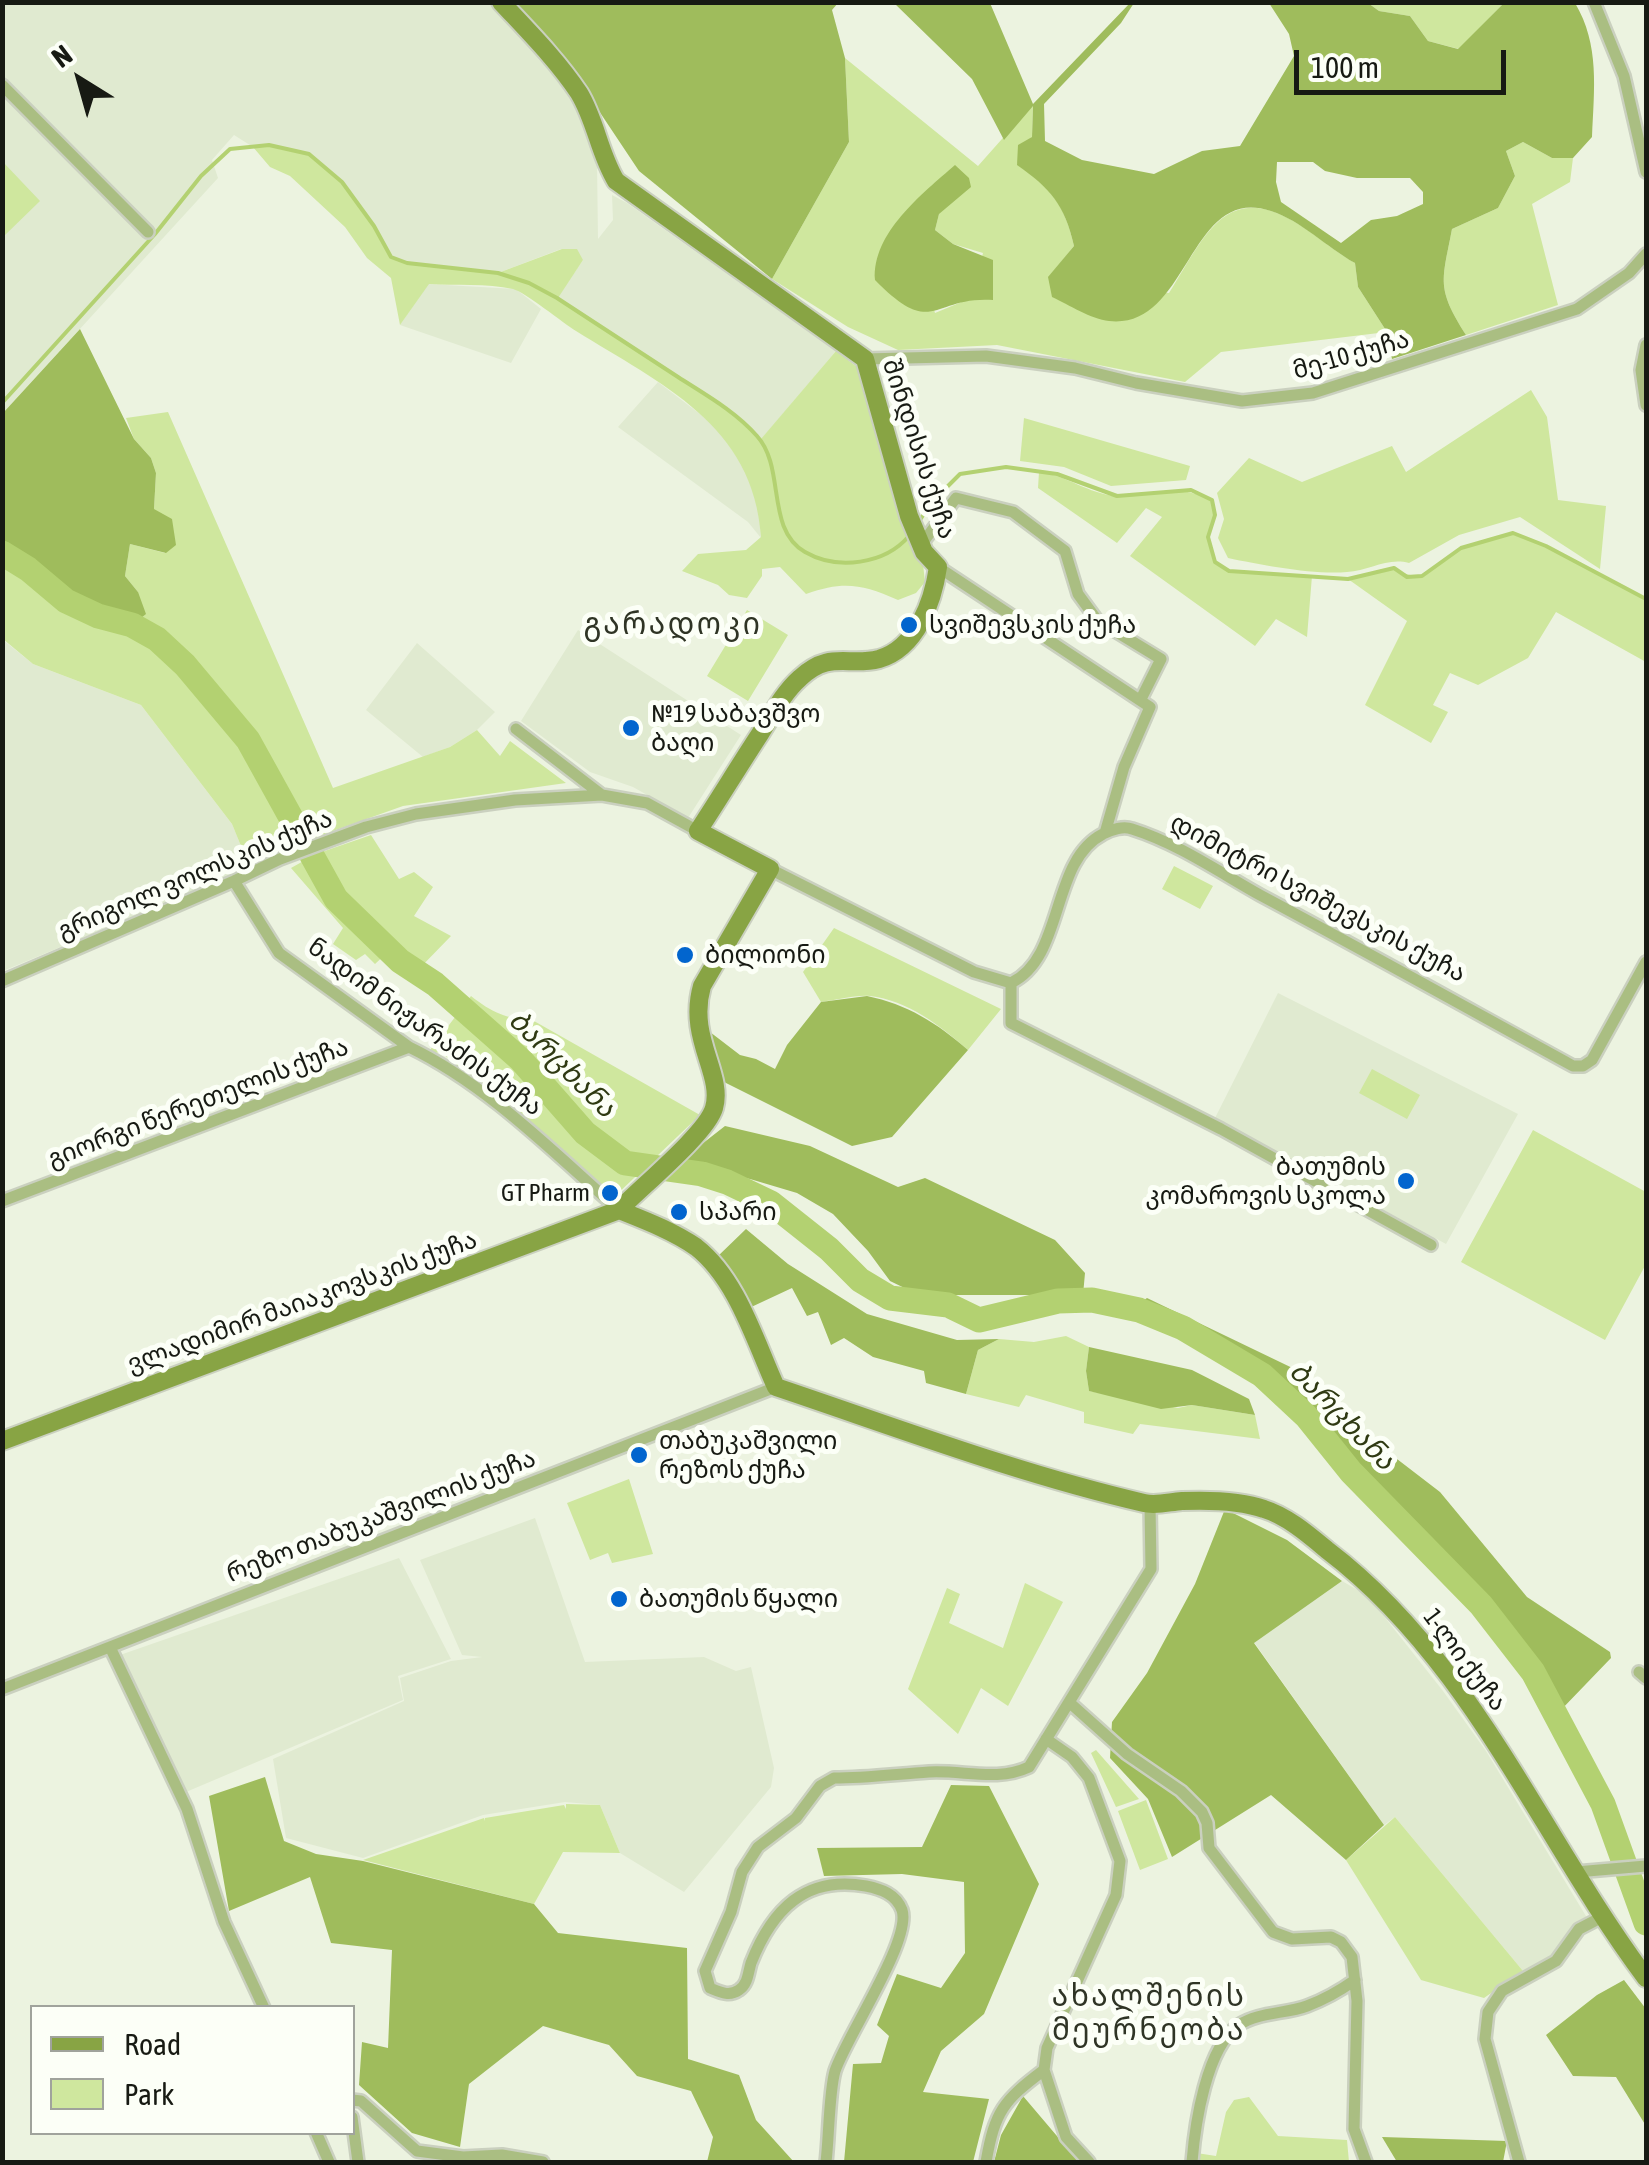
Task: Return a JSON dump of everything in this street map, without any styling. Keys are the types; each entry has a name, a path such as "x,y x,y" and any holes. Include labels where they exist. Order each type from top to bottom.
{"main road":[{"name":"შინდისის ქუჩა","path":"500,2 543,47 580,95 603,160 616,181 865,359 910,516 919,540 938,567 930,607 904,643 878,659 844,658 822,663 800,677 783,697 698,831"},
{"path":"619,1210 683,1147 714,1110 716,1088 699,1038 696,1012 702,986 770,868 698,831"},
{"name":"ნადიმ ნიჟარაძის ქუჩა","path":"619,1210 696,1247 724,1277 776,1387"},
{"name":"ვლადიმირ მაიაკოვსკის ქუჩა","path":"2,1441 619,1210"},
{"path":"776,1387 975,1456 1150,1504"},
{"name":"1-ლი ქუჩა","path":"1150,1504 1230,1502 1266,1509 1349,1566 1394,1608 1480,1718 1646,1978"}],"street":[{"path":"1586,2 1605,28"},
{"path":"1594,2 1624,76 1646,172"},
{"path":"2,85 148,232"},
{"name":"მე-10 ქუჩა","path":"865,359 986,356 1075,368 1242,401 1314,393 1577,310 1629,273 1644,257"},
{"path":"1644,257 1646,274"},
{"path":"1646,345 1640,370 1646,404"},
{"path":"919,540 956,498 1013,512 1065,551 1078,594 1098,620 1161,659 1141,698"},
{"path":"770,868 974,972 1010,983 1034,968 1075,868 1088,844 1105,832 1124,767 1150,707 938,567"},
{"path":"516,729 602,796"},
{"name":"გრიგოლ ვოლსკის ქუჩა","path":"2,981 234,882 280,858 366,827 450,808 602,796 648,803 698,831"},
{"name":"დიმიტრი სვიშევსკის ქუჩა","path":"1105,832 1128,826 1172,846 1573,1066 1583,1066 1592,1060 1646,962"},
{"name":"ნადიმ ნიჟარაძის ქუჩა","path":"234,882 279,953 497,1106 619,1210"},
{"path":"1010,983 1011,1023 1221,1129 1431,1245"},
{"name":"გიორგი წერეთელის ქუჩა","path":"2,1201 409,1047"},
{"name":"რეზო თაბუკაშვილის ქუჩა","path":"2,1689 776,1387"},
{"path":"826,2162 834,2074 902,1930 902,1909 890,1893 874,1887 823,1885 809,1890 791,1900 778,1914 742,1988 722,1994 710,1988 705,1971 731,1912 742,1872 758,1847 796,1818 820,1786 834,1778 927,1772 992,1777 1030,1767 1151,1569 1150,1504"},
{"path":"110,1647 188,1809 224,1922 263,2005"},
{"path":"1070,1704 1202,1812 1208,1823 1209,1848 1273,1932 1292,1939 1331,1938 1342,1942 1352,1956 1354,2129 1366,2162"},
{"path":"1046,1739 1072,1757 1088,1778 1120,1861 1116,1894 1047,2048 1044,2070 1066,2137 1089,2162"},
{"path":"1576,1872 1644,1867"},
{"path":"1520,2162 1484,2039 1488,2012 1502,1991 1556,1961 1580,1929 1604,1916"},
{"path":"1192,2162 1204,2092 1222,2042 1240,2024 1306,2007 1355,1980"},
{"path":"986,2162 993,2124 1010,2095 1044,2070"},
{"path":"355,2100 361,2101 417,2151 544,2162"},
{"path":"317,2135 329,2162"},
{"path":"354,2135 358,2162"}],"shaded area":[{"path":"3,3 492,3 577,102 597,162 598,239 613,220 612,195 836,351 761,440 734,414 557,298 583,260 561,249 498,273 407,263 391,257 342,182 269,145 253,147 234,135 212,160 218,178 3,413"},
{"path":"428,284 516,289 541,309 511,363 400,325"},
{"path":"658,382 717,427 743,466 759,506 761,538 748,522 618,427"},
{"name":"№19 საბავშვო ბაღი","path":"578,630 741,735 688,818 633,787 590,772 521,721"},
{"path":"2,639 33,664 141,705 232,824 250,868 3,971"},
{"path":"417,643 495,712 477,730 450,747 423,757 366,710"},
{"name":"ბათუმის კომაროვის სკოლა","path":"1278,993 1518,1114 1446,1244 1215,1118"},
{"path":"535,1518 585,1662 704,1657 736,1671 751,1667 774,1768 771,1787 684,1892 620,1853 600,1805 565,1802 483,1815 363,1858 286,1838 273,1759 404,1701 400,1678 451,1661 482,1657 462,1655 420,1560"},
{"path":"399,1558 451,1659 398,1676 403,1700 186,1792 120,1655"},
{"path":"1342,1581 1368,1596 1443,1691 1486,1751 1589,1921 1562,1949 1534,1968 1523,1971 1395,1817 1384,1825 1254,1642"}],"green space":[{"path":"516,3 838,3 832,10 845,58 849,142 772,279 639,171 555,45"},
{"path":"894,3 990,3 1033,104 1134,3 1121,23 1044,104 1045,141 1082,160 1154,174 1202,151 1240,146 1294,56 1289,34 1269,3 1368,3 1379,11 1410,16 1428,41 1458,49 1504,3 1575,3 1592,51 1592,137 1573,158 1552,158 1523,142 1506,151 1515,176 1498,208 1452,229 1444,284 1450,306 1466,335 1392,359 1387,332 1358,287 1355,263 1293,221 1271,211 1244,208 1222,218 1157,304 1136,318 1102,320 1052,297 1048,277 1074,246 1066,219 1054,199 1017,165 1018,145 1032,137 1033,106 1004,140 972,79","holes":["1277,162 1313,162 1325,171 1357,178 1410,178 1423,192 1423,204 1397,216 1371,220 1341,243 1281,202"]},
{"path":"1368,3 1504,3 1459,49 1428,41 1410,16 1379,11"},
{"path":"845,58 978,166 1033,104 1032,137 1017,164 1055,199 1074,246 1049,277 1169,293 1194,251 1221,220 1236,210 1255,208 1277,213 1303,227 1355,263 1358,287 1387,332 1221,352 1185,382 997,345 898,350 848,327 772,279 849,142","holes":["905,214 939,214 935,230 953,244 983,253 971,298 935,313"]},
{"path":"1523,142 1552,158 1573,158 1570,182 1532,204 1558,305 1466,335 1450,306 1444,284 1452,229 1498,208 1515,176 1506,151"},
{"path":"269,145 309,154 342,182 391,257 407,263 498,273 562,249 577,249 583,260 558,298 734,414 761,439 836,351 861,370 922,555 925,582 916,593 898,600 852,586 806,594 780,567 762,569 762,576 747,598 729,595 718,585 682,571 698,554 746,550 761,537 755,498 741,465 698,412 513,289 429,284 400,325 391,278 367,258 345,227 290,176 270,167 253,147"},
{"path":"3,162 40,201 3,237"},
{"path":"955,165 969,178 971,187 939,214 935,230 953,244 993,260 993,300 973,300 922,312 894,298 875,280 876,263 890,231 902,216"},
{"path":"80,329 134,439 151,458 156,473 154,509 172,519 176,545 166,553 130,544 125,576 138,592 146,614 132,625 73,606 3,553 3,413"},
{"path":"1531,390 1547,417 1558,500 1606,506 1600,569 1520,517 1459,535 1409,563 1393,562 1355,571 1304,571 1228,558 1218,538 1224,519 1217,493 1249,458 1302,482 1392,446 1406,472"},
{"path":"168,412 333,788 450,747 477,730 500,756 510,741 566,783 403,806 316,837 294,825 279,854 250,868 232,824 141,705 33,664 3,639 2,553 69,603 132,625 138,592 125,576 130,544 165,553 154,509 156,473 151,458 134,439 126,418"},
{"path":"1024,418 1190,466 1186,480 1111,486 1064,467 1020,461"},
{"path":"1039,472 1106,495 1174,491 1212,500 1215,515 1208,538 1215,562 1229,571 1312,576 1307,637 1276,619 1255,646 1130,556 1162,517 1146,508 1117,543 1038,488"},
{"path":"1513,533 1546,546 1646,599 1646,662 1556,612 1528,658 1478,685 1450,673 1433,705 1448,712 1431,743 1365,705 1407,621 1348,579 1394,568 1406,574 1424,574 1465,547"},
{"path":"747,610 788,635 748,701 707,676"},
{"path":"371,835 399,879 414,872 433,887 414,916 451,936 416,972 389,951 375,964 365,954 356,960 333,944 343,928 291,868 316,854"},
{"path":"1174,866 1213,886 1200,909 1162,889"},
{"path":"834,928 1001,1009 968,1050 935,1023 884,998 864,996 821,1002 803,972"},
{"path":"471,996 500,1014 534,1021 700,1115 611,1200 441,1052 427,1054"},
{"path":"867,996 921,1016 968,1050 892,1137 852,1146 720,1080 710,1032 740,1055 775,1069 787,1045 821,1002"},
{"path":"1372,1069 1420,1095 1407,1119 1359,1093"},
{"path":"725,1126 810,1146 898,1187 925,1178 1055,1240 1085,1273 1083,1295 919,1295 890,1281 833,1214 797,1193 750,1179 675,1165"},
{"path":"1533,1130 1646,1192 1646,1264 1605,1340 1461,1262"},
{"path":"746,1229 788,1264 867,1314 957,1340 999,1339 978,1350 966,1394 926,1383 924,1371 873,1357 844,1338 831,1345 818,1312 807,1316 792,1288 747,1309 717,1257"},
{"path":"1147,1298 1307,1375 1341,1416 1440,1492 1527,1597 1610,1652 1611,1658 1559,1712 1542,1675 1486,1600 1421,1527 1267,1369 1137,1305"},
{"path":"1066,1336 1089,1347 1089,1391 1178,1408 1192,1405 1255,1415 1260,1439 1140,1424 1133,1434 1084,1423 1084,1412 1026,1395 1019,1407 966,1394 978,1350 999,1339 1034,1342"},
{"path":"1089,1347 1192,1370 1249,1399 1255,1415 1192,1405 1161,1409 1089,1391"},
{"path":"629,1479 653,1554 612,1563 608,1553 590,1560 567,1503"},
{"path":"1225,1509 1287,1540 1342,1581 1254,1643 1384,1825 1346,1860 1271,1795 1172,1857 1148,1799 1110,1758 1112,1722 1147,1673 1195,1584"},
{"path":"1025,1583 1063,1602 1008,1706 981,1688 958,1734 908,1689 947,1588 960,1594 949,1623 1003,1648"},
{"path":"1096,1750 1139,1799 1116,1807 1091,1753"},
{"path":"265,1777 284,1841 316,1854 363,1861 534,1904 558,1933 687,1948 688,2059 739,2075 756,2120 794,2162 707,2162 713,2137 691,2091 637,2076 609,2045 543,2026 469,2084 460,2147 412,2133 359,2085 362,2042 388,2048 392,1950 331,1943 310,1877 229,1911 209,1796"},
{"path":"951,1785 989,1786 1039,1884 984,2014 941,2051 923,2092 989,2099 973,2162 844,2162 853,2064 881,2063 889,2036 877,2025 897,1974 941,1988 965,1953 964,1882 902,1874 824,1876 817,1848 922,1847"},
{"path":"1146,1800 1168,1859 1140,1870 1118,1811"},
{"path":"566,1804 600,1805 620,1853 563,1852 534,1904 363,1860 484,1818 485,1821 564,1805 566,1809"},
{"path":"1395,1817 1523,1971 1484,1998 1421,1980 1346,1860"},
{"path":"1624,1980 1646,2009 1646,2126 1616,2077 1573,2076 1546,2035 1597,1995"},
{"path":"1023,2096 1079,2162 994,2162 1001,2135"},
{"path":"1249,2097 1278,2136 1347,2140 1349,2162 1199,2162 1190,2152 1216,2156 1226,2112 1234,2100"},
{"path":"1382,2137 1507,2141 1503,2162 1397,2162"}],"waterway":[{"path":"2,403 155,234 201,176 230,149 269,145 309,154 342,182 391,257 407,263 498,273 529,283 730,411 766,449 785,529 805,552 832,561 860,562 887,553 909,536"},
{"path":"920,520 960,474 1006,467 1057,474 1117,496 1191,490 1212,500 1215,515 1208,537 1215,562 1229,571 1348,579 1394,568 1407,577 1422,576 1461,548 1513,533 1546,546 1646,599"},
{"name":"ბარცხანა","path":"2,553 66,601 98,616 132,625 157,639 185,665 248,740 336,899 400,961 435,984 521,1060 585,1133 625,1163 702,1174 771,1203 829,1249 860,1280 890,1298 948,1305 979,1320 1058,1301 1092,1300 1139,1310 1183,1328 1262,1375 1306,1416 1351,1472 1481,1605 1533,1672 1603,1804 1646,1923"}],"place":[{"name":"სვიშევსკის ქუჩა","path":"909,625"},
{"name":"№19 საბავშვო ბაღი","path":"631,728"},
{"name":"ბილიონი","path":"685,955"},
{"name":"ბათუმის კომაროვის სკოლა","path":"1406,1181"},
{"name":"GT Pharm","path":"610,1193"},
{"name":"სპარი","path":"679,1212"},
{"name":"თაბუკაშვილი რეზოს ქუჩა","path":"639,1455"},
{"name":"ბათუმის წყალი","path":"619,1599"}],"district":[{"name":"გარადოკი","path":"673,625"},
{"name":"ახალშენის მეურნეობა","path":"1149,2014"}]}
